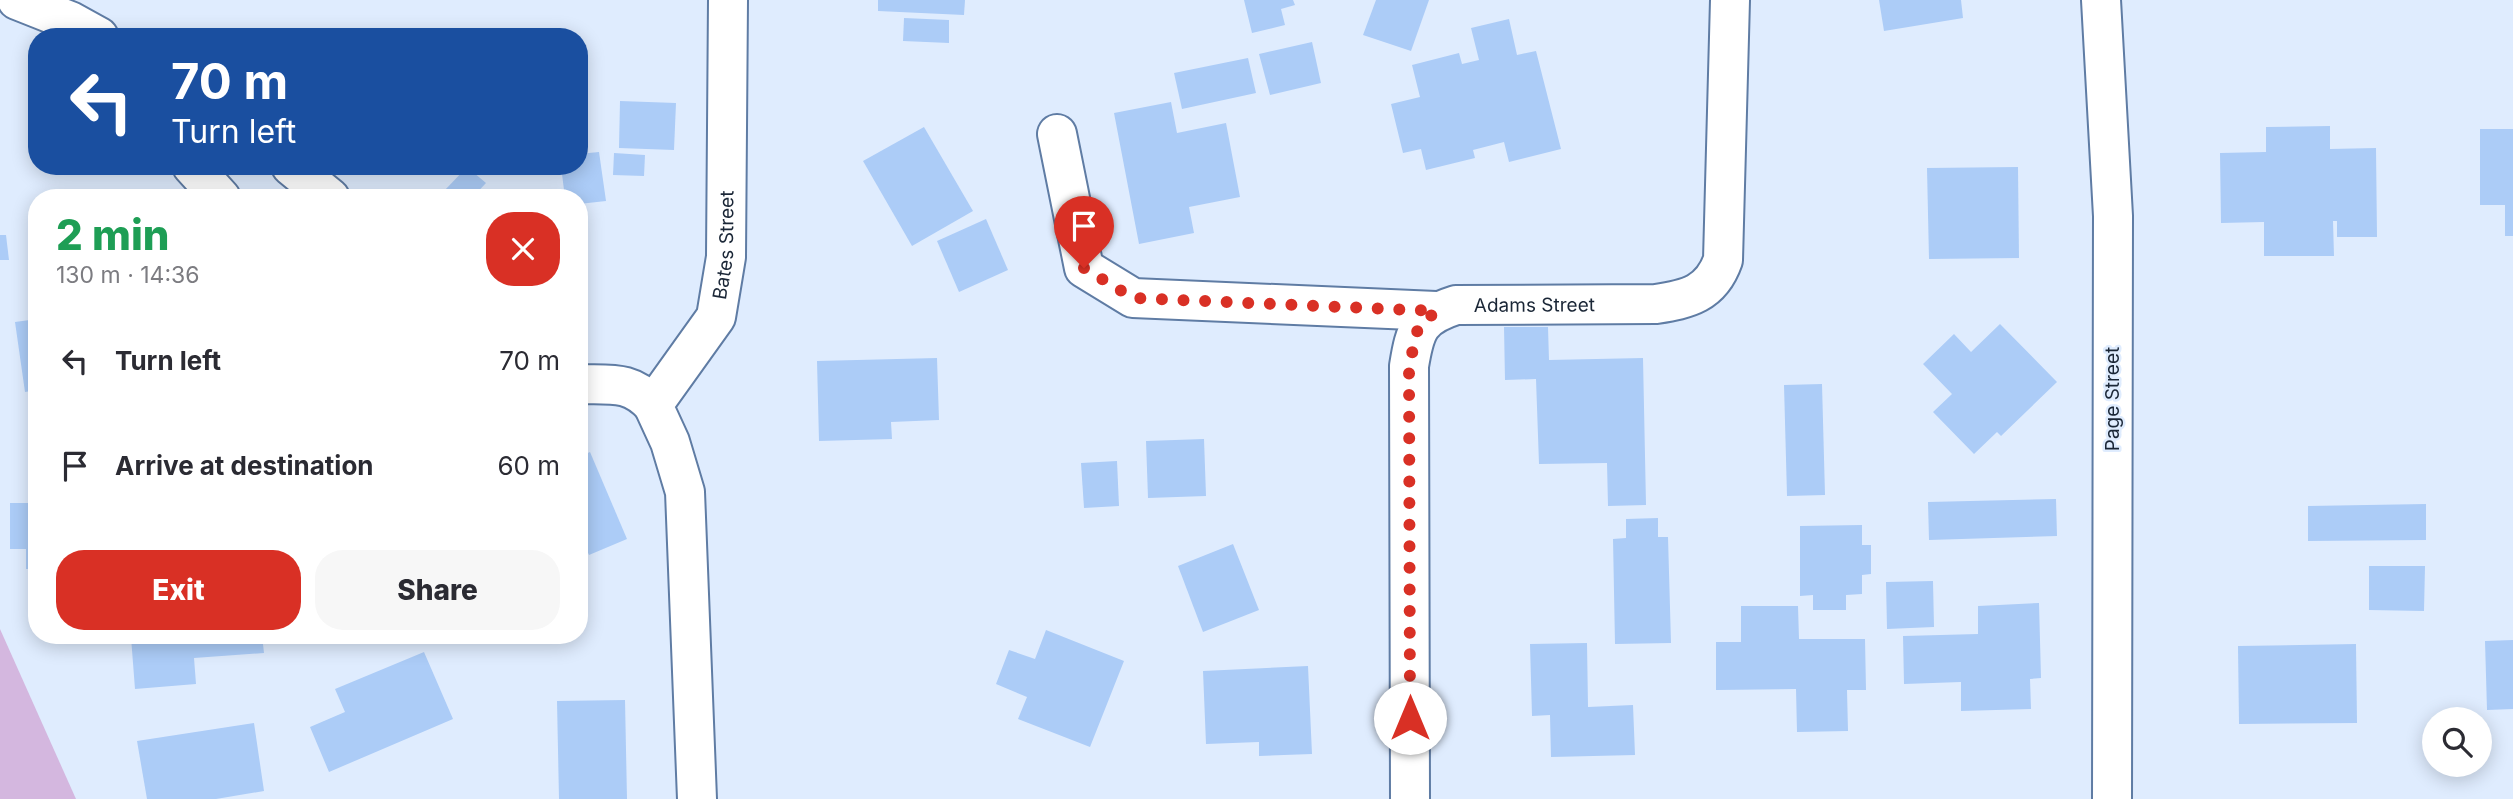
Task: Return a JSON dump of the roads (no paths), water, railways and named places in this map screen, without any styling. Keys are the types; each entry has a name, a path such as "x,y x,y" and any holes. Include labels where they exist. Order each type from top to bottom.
{"street":[{"path":"17,0 83,28"},
{"name":"Bates Street","path":"653,405 716,317 726,257 728,0"},
{"name":"Adams Street","path":"1057,134 1084,268 1133,298 1436,311 1456,305 1476,304 1656,304 1686,300 1710,285 1723,260 1730,0"},
{"name":"Page Street","path":"2101,0 2113,216 2112,799"},
{"path":"200,175 213,189"},
{"path":"302,175 319,189"},
{"path":"1410,799 1409,366 1418,328 1436,311"},
{"path":"588,384 623,385 639,389 653,405 670,442 685,492 697,799"}]}
